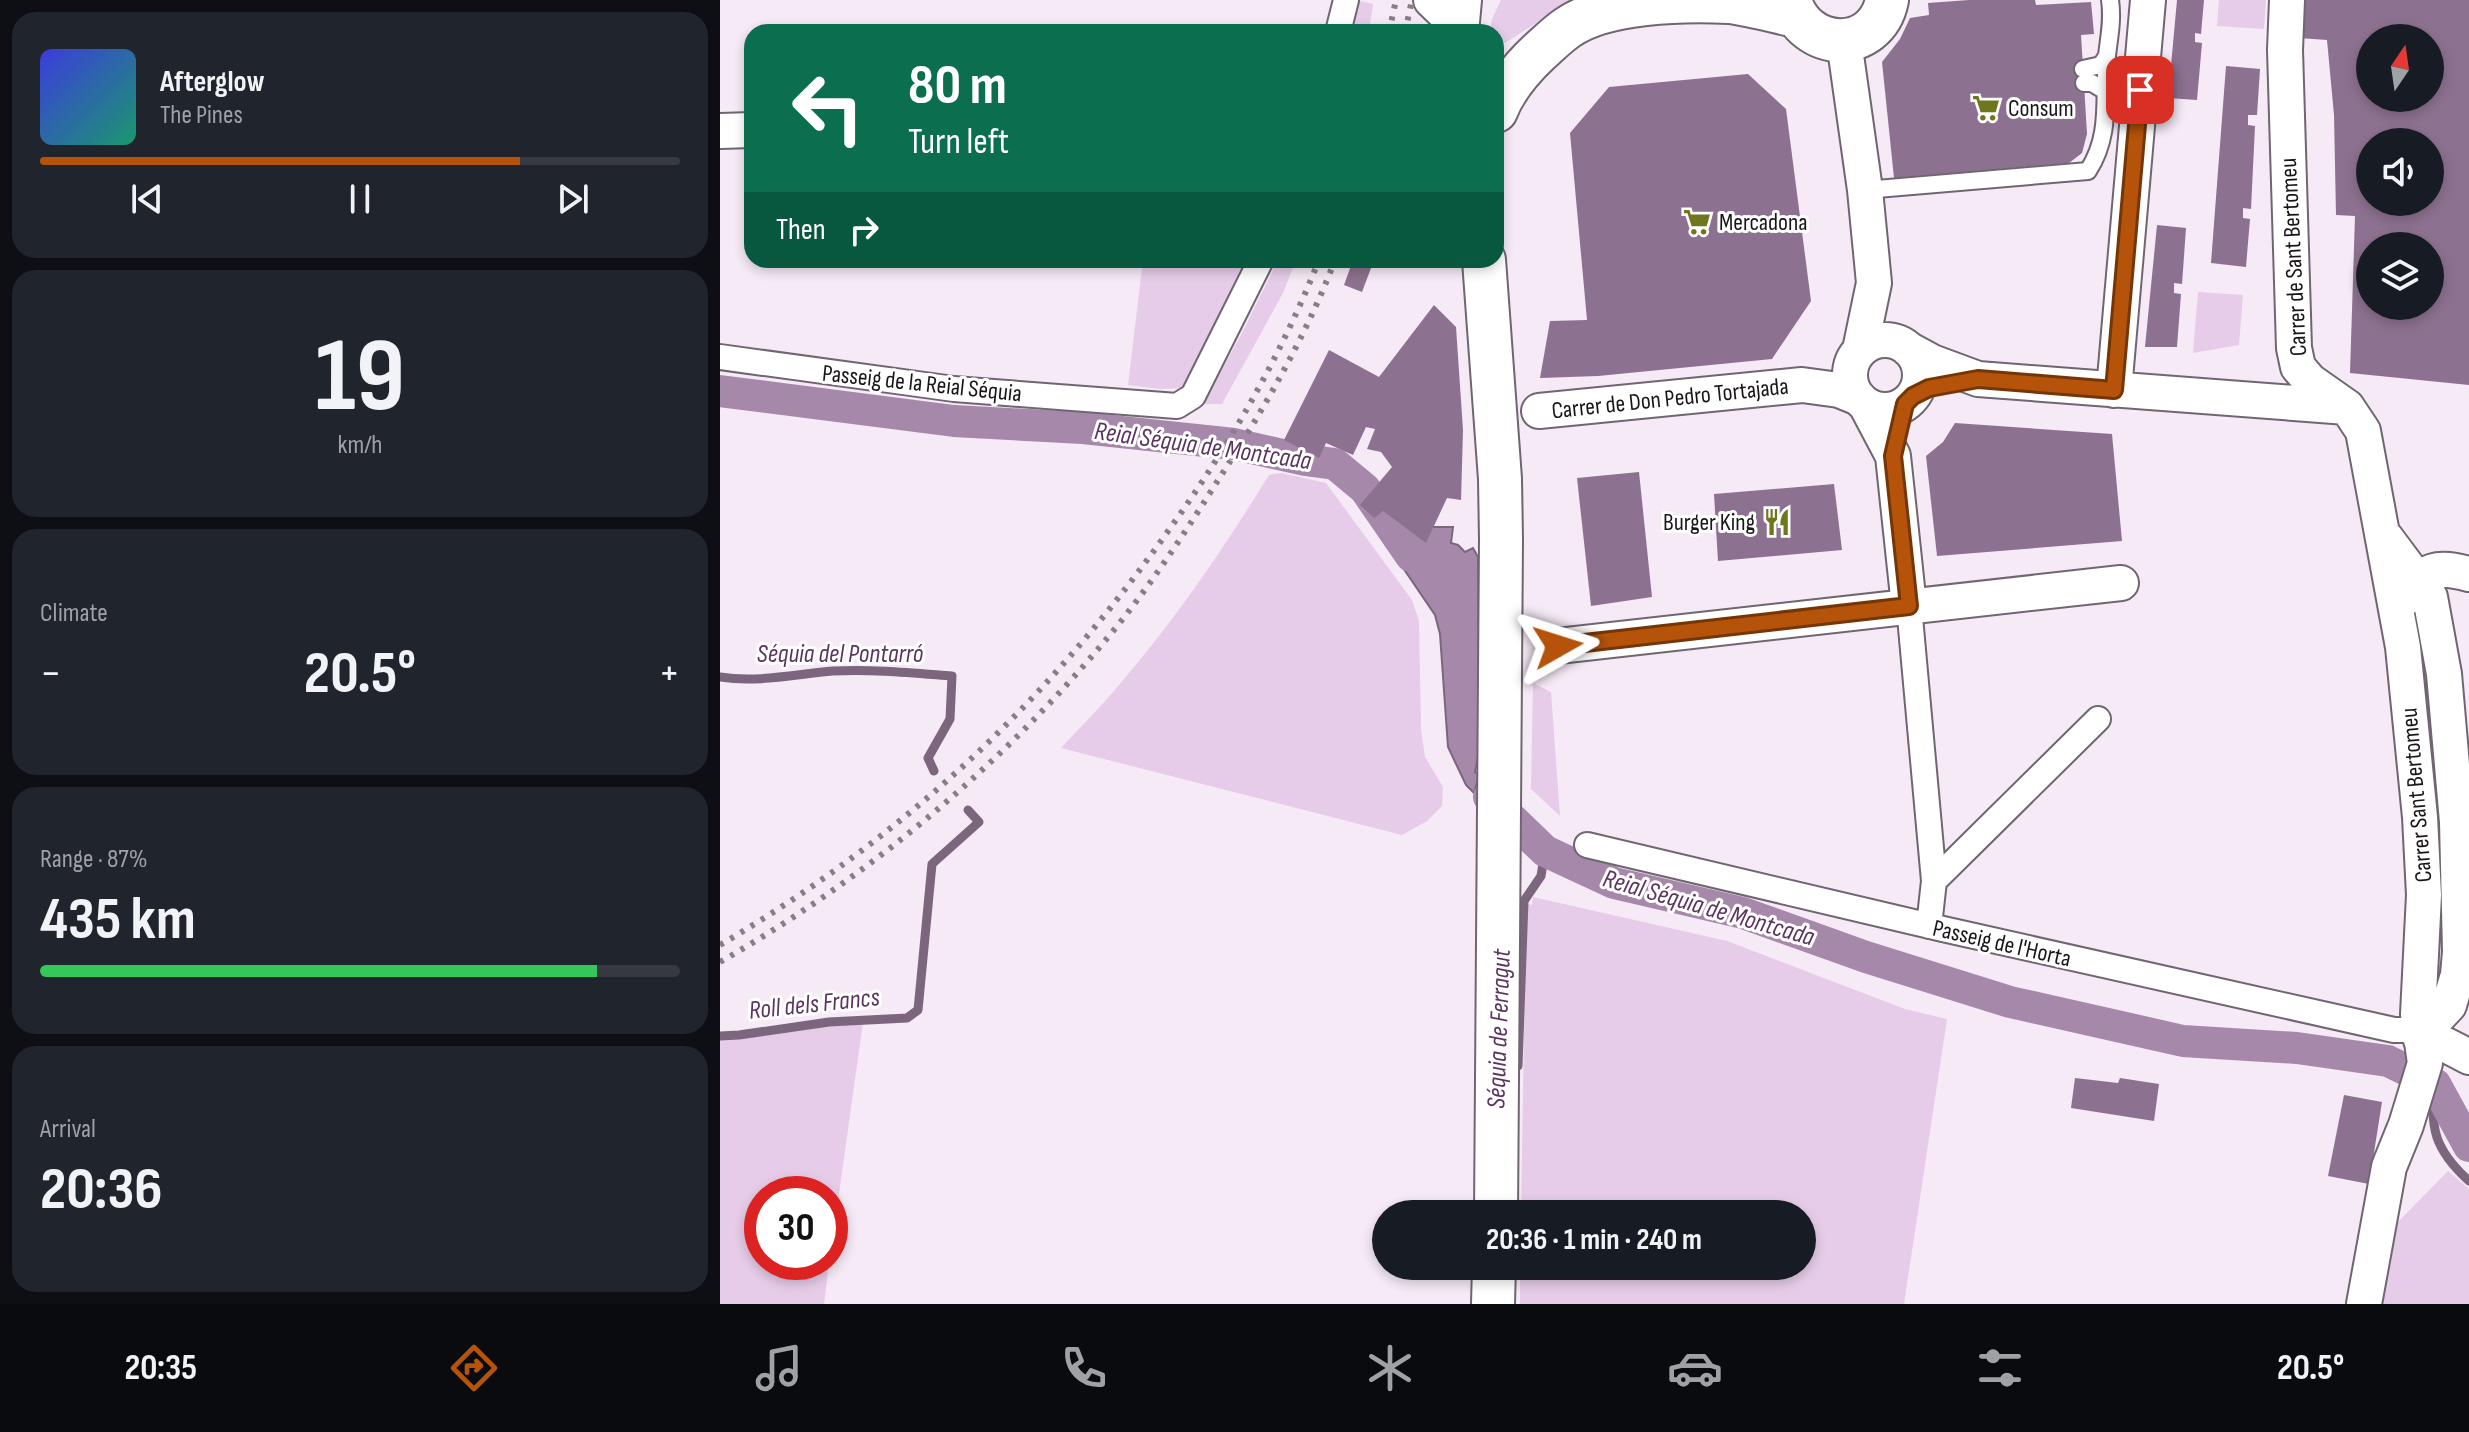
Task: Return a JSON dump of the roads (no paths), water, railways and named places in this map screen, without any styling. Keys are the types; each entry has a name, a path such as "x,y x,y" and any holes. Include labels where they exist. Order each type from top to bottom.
{"street":[{"path":"1340,24 1346,0"},
{"path":"2114,390 2148,0"},
{"name":"Carrer de Sant Bertomeu","path":"2287,0 2285,65 2294,348 2298,367 2310,381 2347,407 2363,431 2430,597 2436,621"},
{"path":"1510,69 1568,27 1613,9 1679,1 1793,8 1804,27 1816,35 1844,41 1870,30 1888,2"},
{"path":"1844,41 1865,190 1874,283 1850,380 1893,456"},
{"path":"720,131 744,130"},
{"name":"Passeig de la Reial Séquia","path":"720,357 954,389 1177,406 1193,396 1257,268"},
{"path":"1484,268 1500,479 1496,1200"},
{"path":"1874,283 1903,346 1919,366 1918,387 1909,400 1893,456 1934,881 1929,926"},
{"path":"1857,355 1879,341 1903,346 1978,379"},
{"name":"Carrer de Don Pedro Tortajada","path":"1802,385 1843,367 1857,355"},
{"path":"1862,402 1886,410 1929,388 1978,379 2347,407"},
{"name":"Carrer de Don Pedro Tortajada","path":"1539,411 1802,385 1839,390 1862,402"},
{"name":"Carrer Sant Bertomeu","path":"2364,1304 2389,1167 2411,1111 2422,1044 2418,1014 2424,895 2420,817 2398,621 2416,562"},
{"path":"1558,646 2121,583"},
{"path":"2436,621 2440,608 2451,597 2469,591"},
{"name":"Carrer Sant Bertomeu","path":"2436,621 2444,674 2457,822 2460,952 2458,975 2449,1005 2452,1028 2466,1055"},
{"path":"1934,881 2098,719"},
{"name":"Passeig de l'Horta","path":"1587,845 1929,926 2394,1030 2422,1044"},
{"path":"2449,1005 2434,1021 2422,1044 2446,1045 2466,1055"},
{"path":"1493,1304 1494,1280"}],"lane":[{"path":"1865,190 2088,171 2100,153 2105,128 2107,56 2112,18 2110,0"},
{"path":"2105,91 2083,76 2101,65 2107,56"}],"waterway":[{"name":"Reial Séquia de Montcada","path":"720,391 954,421 1083,428 1234,444 1335,464 1365,489 1411,556"},
{"name":"Séquia del Pontarró","path":"720,677 763,679 833,671 952,676 950,719 928,758 934,771"},
{"name":"Reial Séquia de Montcada","path":"1489,797 1545,851 1614,883 1743,913 1866,957 2010,1002 2183,1041 2297,1048 2388,1061 2435,1084 2469,1146"},
{"name":"Séquia del Pontarró","path":"720,1036 829,1022 907,1018 918,1010 932,864 979,822 968,810"},
{"name":"Séquia de Ferragut","path":"1518,1066 1524,901 1541,876 1545,851"},
{"path":"2435,1084 2433,1113 2437,1137 2448,1159 2469,1181"}],"railway":[{"path":"1391,24 1396,0"},
{"path":"1407,24 1412,0"},
{"path":"720,945 850,860 909,813 966,764 1070,656 1119,597 1211,469 1270,367 1316,268"},
{"path":"720,962 774,930 877,858 974,778 1063,689 1136,602 1208,495 1284,370 1332,268"}],"place":[{"name":"Consum","path":"1986,108"},
{"name":"Mercadona","path":"1697,222"},
{"name":"Burger King","path":"1777,522"}],"water label":[{"name":"Roll dels Francs","path":"814,1003"}]}
